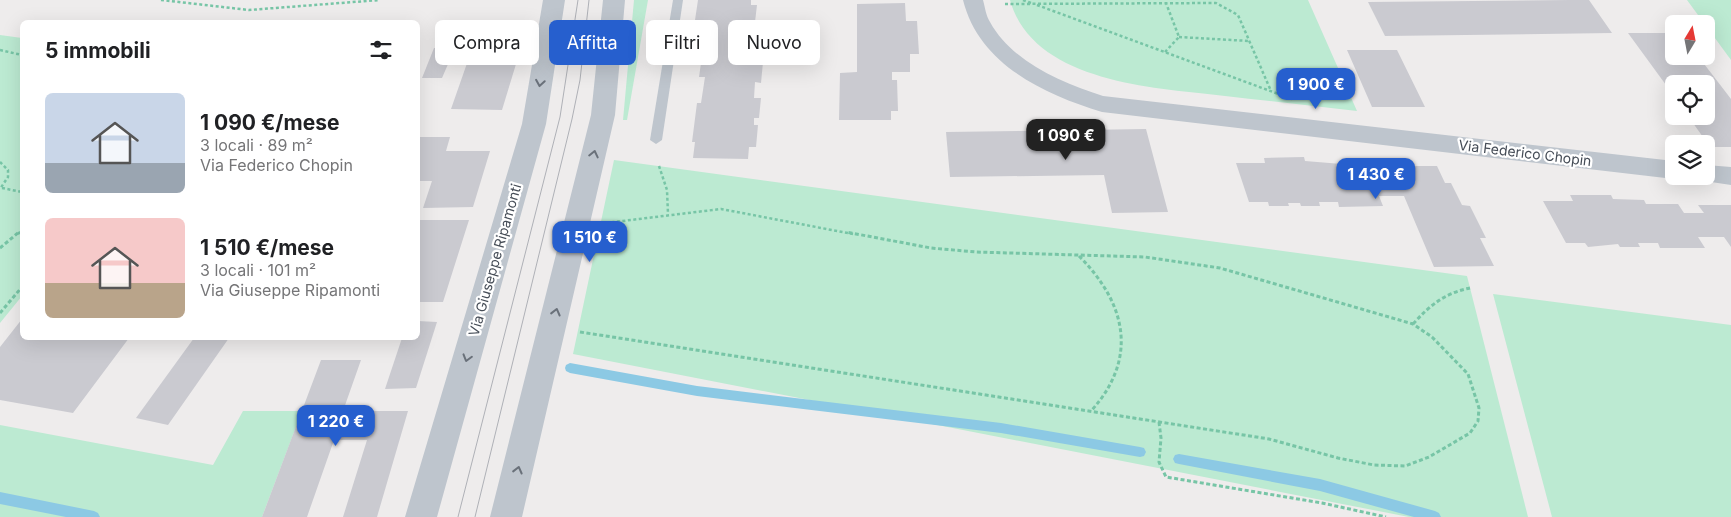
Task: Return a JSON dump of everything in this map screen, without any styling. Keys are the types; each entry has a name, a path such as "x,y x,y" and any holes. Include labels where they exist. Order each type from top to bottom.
{"street":[{"name":"Via Giuseppe Ripamonti","path":"422,517 534,124 554,0"},
{"path":"506,517 604,115 614,0"},
{"name":"Via Federico Chopin","path":"974,0 974,8 983,27 1002,52 1046,82 1102,104 1665,169"},
{"path":"1715,175 1731,176"}],"lane":[{"path":"656,140 678,0"}],"path":[{"path":"161,0 249,10 380,0"},
{"path":"1023,0 1296,100"},
{"path":"1166,3 1180,37"},
{"path":"1005,4 1216,3 1238,14 1270,91"},
{"path":"1165,52 1180,37 1249,41"},
{"path":"0,50 20,55"},
{"path":"0,162 8,170 8,177 1,189 20,192"},
{"path":"659,166 667,190 668,214"},
{"path":"578,332 1269,439 1338,458 1374,465 1405,466 1429,457 1470,433 1478,421 1479,408 1468,374 1432,337 1413,324 1384,314 1220,268 1145,257 976,252 931,248 721,209 601,223"},
{"path":"0,248 20,232"},
{"path":"1078,256 1100,278 1112,298 1120,343 1118,367 1112,384 1104,398 1091,411"},
{"path":"1413,324 1440,297 1454,290 1470,288"},
{"path":"0,313 20,289"},
{"path":"1159,422 1161,438 1159,462 1166,477 1322,503 1386,517"}],"green space":[{"path":"634,0 648,0 627,120 623,120 628,65 636,65 636,20 632,20"},
{"path":"1010,0 1308,0 1357,111 1165,89 1132,84 1100,76 1070,65 1043,49 1023,28"},
{"path":"1687,0 1731,0 1731,60 1715,38 1715,15 1698,15"},
{"path":"0,35 20,38 20,298 0,323"},
{"path":"614,160 1467,276 1528,517 1409,517 573,354"},
{"path":"1493,294 1731,325 1731,517 1552,517"},
{"path":"243,411 302,411 262,517 0,517 0,425 213,465"}],"building":[{"path":"698,0 751,0 751,5 757,5 755,20 728,20 728,65 763,65 761,83 755,82 754,98 761,98 759,118 754,118 754,125 758,125 756,147 749,147 748,159 693,158 695,142 692,142 697,103 701,103 705,77 699,77 701,65 718,65 718,20 695,20"},
{"path":"1589,0 1612,33 1385,36 1368,2"},
{"path":"905,3 906,21 917,21 919,54 910,54 910,72 892,72 892,80 897,80 898,111 891,111 891,120 839,120 840,73 857,72 857,4"},
{"path":"1628,33 1665,33 1665,65 1705,65 1713,75 1665,75 1665,84"},
{"path":"435,48 435,65 448,65 442,78 422,78"},
{"path":"1347,50 1397,50 1425,107 1372,107"},
{"path":"466,65 516,65 502,110 451,109"},
{"path":"1715,78 1731,99 1731,147 1715,147 1715,135 1701,135 1694,125 1715,125"},
{"path":"1146,129 1168,212 1112,213 1104,175 950,177 946,132"},
{"path":"420,137 450,137 446,151 490,151 473,207 423,208 432,181 420,181"},
{"path":"1304,157 1305,161 1366,166 1370,174 1390,174 1386,166 1437,166 1445,183 1451,183 1462,205 1470,206 1486,238 1480,238 1494,266 1434,267 1404,196 1379,196 1383,206 1339,207 1338,202 1319,202 1320,206 1301,206 1300,203 1288,203 1289,206 1269,206 1268,202 1249,202 1236,163 1265,163 1264,158"},
{"path":"1570,195 1611,195 1613,199 1644,200 1646,204 1678,204 1684,213 1704,213 1698,205 1731,205 1731,247 1724,237 1698,237 1705,248 1660,248 1658,243 1638,243 1640,247 1620,247 1618,244 1588,247 1585,243 1566,243 1543,201 1573,201"},
{"path":"420,220 469,220 443,302 420,302"},
{"path":"420,321 437,322 416,388 385,389 401,340 420,340"},
{"path":"20,322 20,340 128,340 73,413 0,400 0,347"},
{"path":"193,340 228,340 168,425 136,418"},
{"path":"321,360 361,360 343,411 408,411 377,517 343,517 367,440 334,440 307,517 262,517"}],"waterway":[{"path":"570,368 697,391 1001,428 1140,452"},
{"path":"1179,459 1320,485 1435,517"},
{"path":"0,498 94,517"}],"tram line":[{"path":"458,517 560,117 578,0"},
{"path":"475,517 572,119 580,80 589,0"}]}
